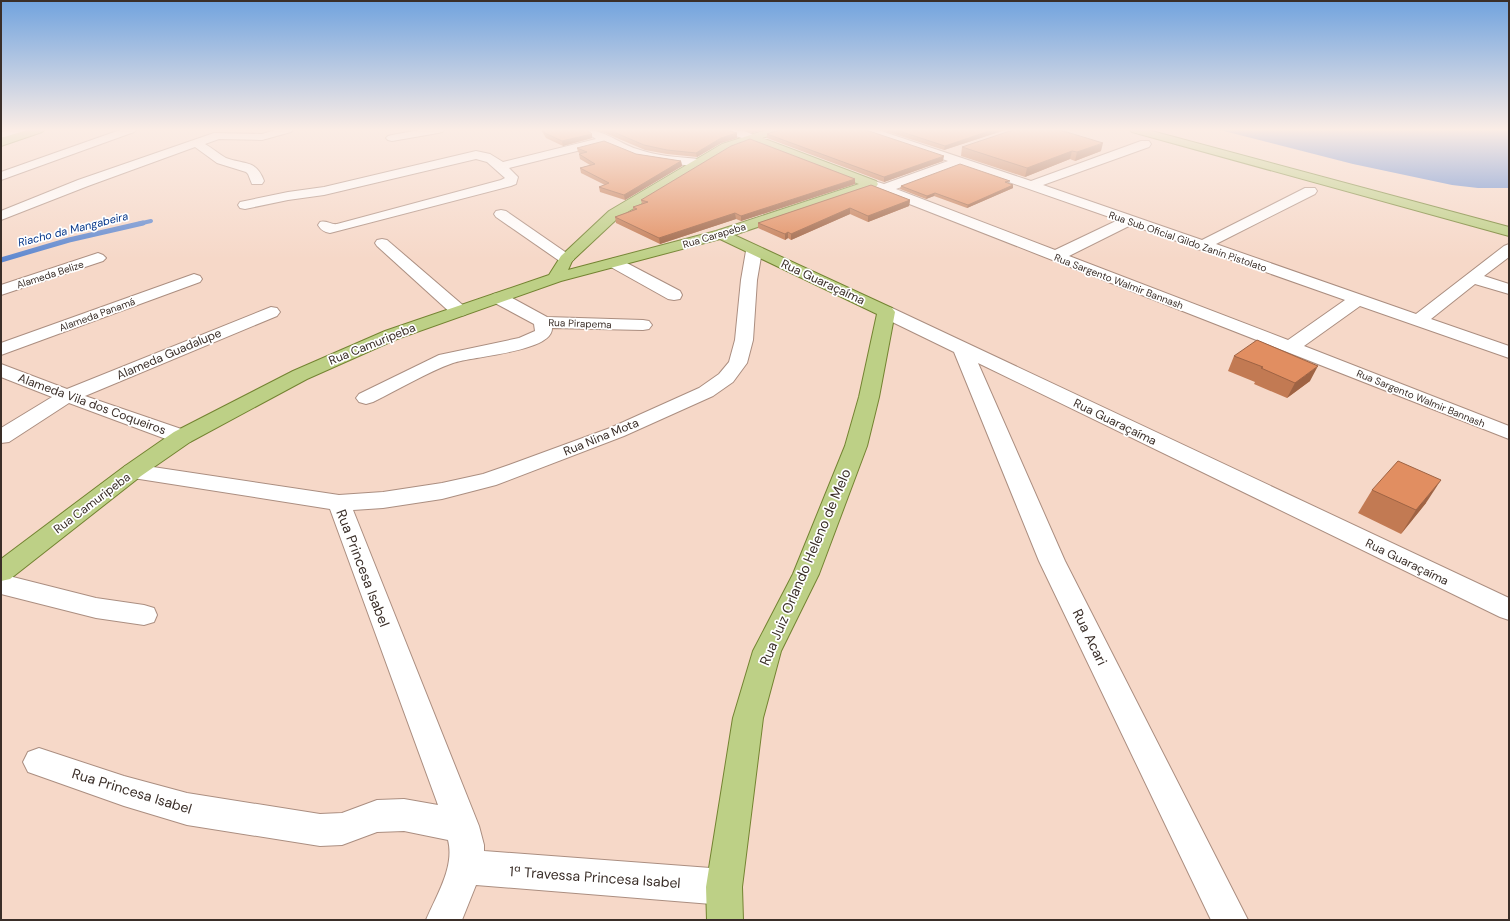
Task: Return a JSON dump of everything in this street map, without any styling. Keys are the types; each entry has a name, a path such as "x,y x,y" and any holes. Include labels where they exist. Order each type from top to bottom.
{"main road":[{"path":"555,278 566,259 614,214 682,173"},
{"name":"Rua Sargento Walmir Bannash","path":"843,173 877,186"},
{"path":"1293,173 1509,232"},
{"name":"Rua Carapeba","path":"555,278 721,234 877,186"},
{"name":"Rua Guaraçaíma","path":"721,234 754,251 886,312"},
{"name":"Rua Camuripeba","path":"1,572 133,471 182,436 300,375 391,335 555,278"},
{"name":"Rua Juiz Orlando Heleno de Melo","path":"724,903 748,718 766,651 806,574 856,446 869,397 886,312"}],"street":[{"path":"1,216 111,173"},
{"path":"254,173 256,181"},
{"path":"245,205 288,196 324,191 400,173"},
{"path":"325,225 333,229 510,181 512,177 508,173"},
{"name":"Rua Carapeba","path":"877,186 913,173"},
{"name":"Rua Sub Oficial Gildo Zanin Pistolato","path":"1002,173 1031,185 1201,246 1509,352"},
{"path":"1031,185 1064,173"},
{"name":"Rua Sargento Walmir Bannash","path":"877,186 1509,433"},
{"path":"1201,246 1310,191"},
{"path":"501,214 566,259"},
{"path":"1056,256 1129,220"},
{"path":"382,243 460,311"},
{"name":"Rua Nina Mota","path":"339,503 383,500 435,492 488,480 617,432 706,392 726,378 738,363 744,340 749,280 754,251"},
{"path":"1418,321 1472,278 1505,256"},
{"name":"Alameda Belize","path":"1,290 98,258"},
{"path":"615,263 674,295"},
{"path":"1472,278 1509,289"},
{"name":"Alameda Panamá","path":"1,349 194,279"},
{"name":"Rua Pirapema","path":"499,298 533,318 543,322 643,325"},
{"path":"1291,347 1358,299"},
{"name":"Alameda Guadalupe","path":"1,436 67,396 271,312"},
{"name":"Rua Guaraçaíma","path":"886,312 1509,610"},
{"path":"366,398 458,354 534,340 544,331 543,322"},
{"name":"Rua Acari","path":"962,348 1052,561 1230,920"},
{"name":"Alameda Vila dos Coqueiros","path":"1,370 123,417 182,436"},
{"name":"Rua Princesa Isabel","path":"133,471 339,503 462,826 467,845 466,868 444,920"},
{"path":"1,584 96,608 144,615"},
{"name":"Rua Princesa Isabel","path":"39,762 124,791 187,809 320,830 342,829 377,816 404,815 462,826"},
{"name":"1ª Travessa Princesa Isabel","path":"466,868 724,903"}],"water":[{"path":"1395,173 1509,173 1509,188 1478,188 1452,185"}],"building":[{"path":"590,173 661,173 624,195 599,187 609,183"},
{"path":"686,173 839,173 855,179 741,216 735,213 659,238 615,217 637,209 633,207 648,202 641,200"},
{"path":"873,173 895,173 884,177"},
{"path":"936,173 986,173 1010,181 1005,182 1013,185 968,205 935,193 927,196 901,186"},
{"path":"871,185 910,200 868,216 850,208 791,234 788,232 785,234 758,223"},
{"path":"1257,340 1318,366 1295,383 1261,368 1263,367 1234,356"},
{"path":"1398,461 1441,480 1416,510 1372,490"}],"waterway":[{"name":"Riacho da Mangabeira","path":"138,224 151,221"},
{"name":"Riacho da Mangabeira","path":"1,260 69,240 143,223"}]}
